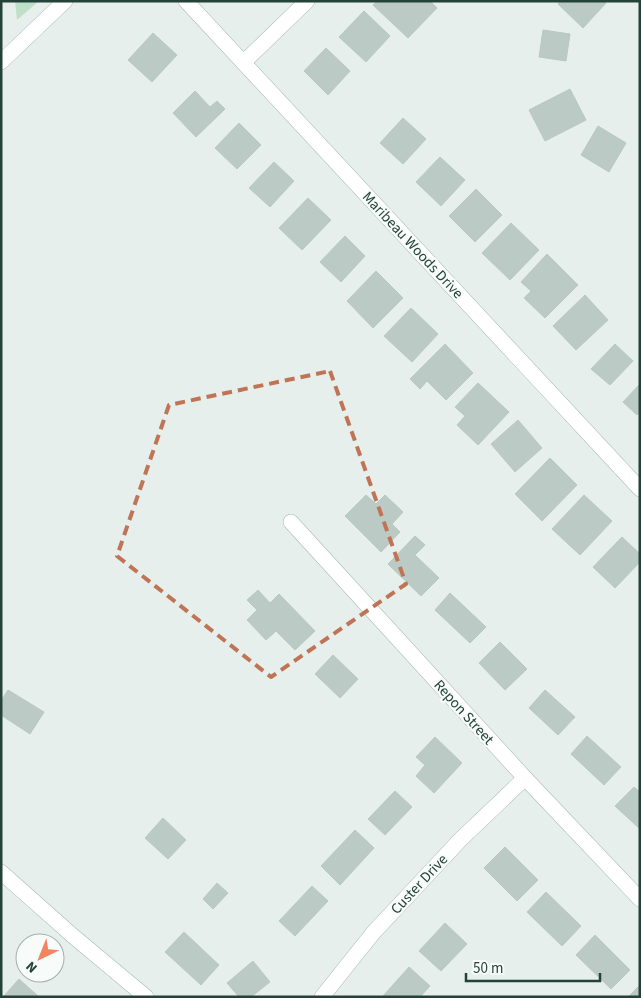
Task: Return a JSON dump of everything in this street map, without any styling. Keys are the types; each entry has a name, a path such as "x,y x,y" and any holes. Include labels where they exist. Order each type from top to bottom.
{"street":[{"path":"1,62 65,1"},
{"name":"Maribeau Woods Drive","path":"186,1 640,489"},
{"path":"244,62 308,1"},
{"name":"Repon Street","path":"291,522 525,778 640,899"},
{"name":"Custer Drive","path":"322,997 373,933 454,846 525,778"},
{"path":"1,872 146,997"}],"highlighted area":[{"path":"330,371 406,584 271,677 117,556 169,405"}],"green space":[{"path":"15,1 39,1 17,20"}],"building":[{"path":"377,1 391,1 393,3 394,1 430,1 437,8 408,38 373,5"},
{"path":"560,1 604,1 606,3 583,28 558,4"},
{"path":"364,11 390,36 366,62 339,37"},
{"path":"543,30 570,34 566,61 539,57"},
{"path":"153,33 177,55 152,82 128,60"},
{"path":"326,48 350,71 328,95 304,71"},
{"path":"570,89 586,120 545,141 529,110"},
{"path":"195,91 210,107 217,101 225,109 196,137 173,113"},
{"path":"403,118 426,139 403,164 380,143"},
{"path":"239,123 261,145 237,169 215,148"},
{"path":"598,126 626,143 609,172 581,155"},
{"path":"440,157 465,180 441,206 416,182"},
{"path":"274,162 294,181 270,207 249,188"},
{"path":"476,189 502,215 475,242 449,216"},
{"path":"308,198 331,220 302,250 279,228"},
{"path":"511,223 539,250 510,280 482,253"},
{"path":"345,236 365,256 341,282 320,262"},
{"path":"547,254 578,285 545,318 524,298 531,291 521,282"},
{"path":"376,271 403,298 373,328 347,301"},
{"path":"585,295 608,320 576,350 553,326"},
{"path":"411,308 438,334 412,362 384,336"},
{"path":"445,344 473,373 446,400 427,381 420,389 410,379"},
{"path":"615,344 633,361 610,385 591,369"},
{"path":"478,383 509,412 478,445 457,425 465,416 455,407"},
{"path":"640,384 640,412 637,415 623,402"},
{"path":"518,420 542,448 515,472 491,444"},
{"path":"550,458 577,485 542,521 515,494"},
{"path":"366,495 376,504 385,495 403,512 392,524 400,532 381,552 345,516"},
{"path":"584,495 612,521 580,555 552,529"},
{"path":"415,536 425,545 415,555 439,578 421,596 388,564"},
{"path":"622,537 640,554 640,562 615,588 593,567"},
{"path":"258,590 270,603 279,594 315,631 295,650 276,631 266,640 247,620 257,610 247,600"},
{"path":"450,593 486,627 470,643 435,610"},
{"path":"500,642 527,669 505,690 479,663"},
{"path":"333,655 358,679 340,698 315,674"},
{"path":"8,690 44,712 30,734 1,715 1,701"},
{"path":"545,690 575,717 558,735 529,708"},
{"path":"587,736 621,767 604,785 571,754"},
{"path":"435,737 462,763 434,793 416,776 425,765 416,757"},
{"path":"634,787 640,792 640,829 615,806"},
{"path":"395,791 412,807 385,835 368,819"},
{"path":"163,818 186,840 168,859 145,838"},
{"path":"355,830 374,848 340,885 321,866"},
{"path":"505,847 538,880 517,901 484,868"},
{"path":"217,883 228,893 213,909 203,899"},
{"path":"312,886 328,901 295,936 279,921"},
{"path":"546,892 581,926 562,946 527,912"},
{"path":"445,923 467,944 441,971 419,951"},
{"path":"184,932 219,965 201,985 165,952"},
{"path":"595,935 630,970 611,989 576,955"},
{"path":"253,961 270,982 251,997 239,997 227,983"},
{"path":"409,967 430,986 420,997 384,997 383,996"},
{"path":"15,983 23,983 38,996 37,997 3,997"},
{"path":"640,985 640,997 628,997"}]}
